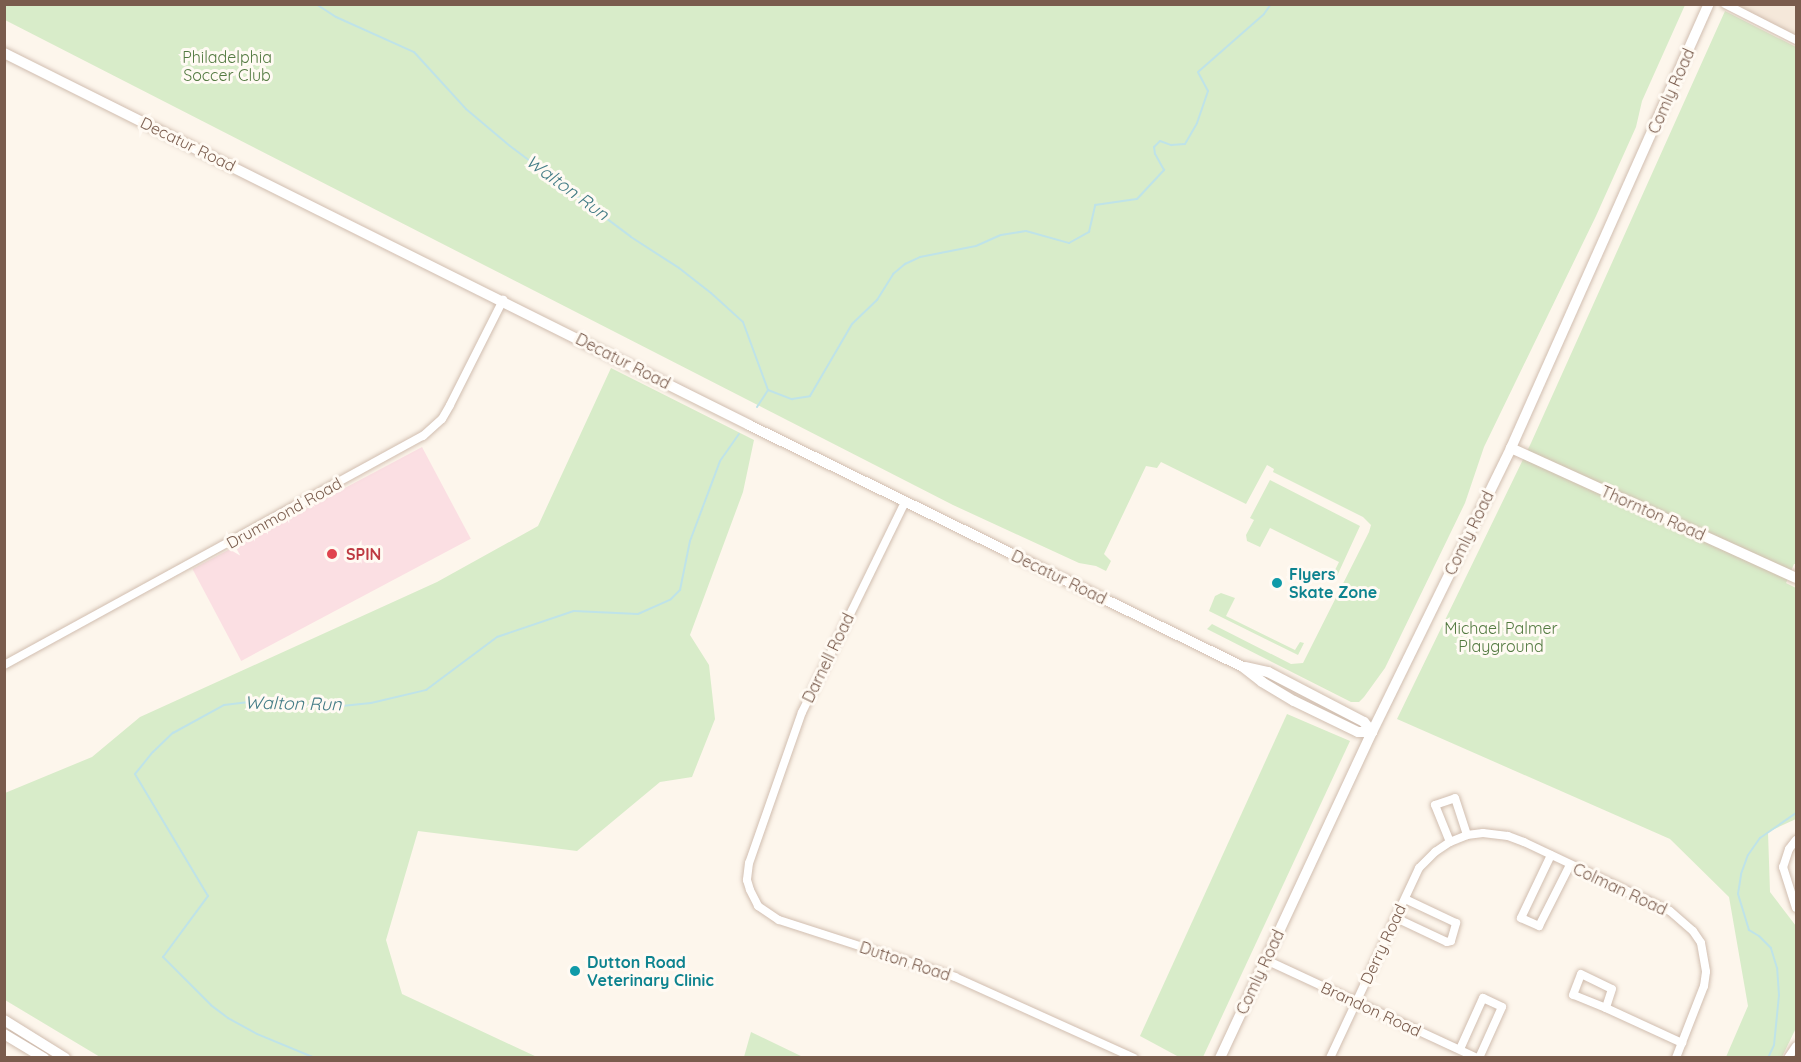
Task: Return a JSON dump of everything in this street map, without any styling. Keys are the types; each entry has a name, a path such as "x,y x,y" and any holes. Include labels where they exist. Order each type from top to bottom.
{"street":[{"name":"Comly Road","path":"1220,1058 1372,732 1511,448 1709,4"},
{"path":"1725,4 1797,40"},
{"name":"Decatur Road","path":"4,53 905,502 1243,667 1268,672 1364,722 1372,732"},
{"name":"Drummond Road","path":"4,664 423,436 447,412 503,300"},
{"name":"Thornton Road","path":"1511,448 1797,578"},
{"name":"Darnell Road","path":"764,821 802,712 905,502"},
{"path":"1450,842 1435,805 1455,798 1467,835"},
{"name":"Dutton Road","path":"764,821 749,863 747,880 758,906 767,914 779,920 955,977 1134,1058"},
{"name":"Colman Road","path":"1450,842 1467,835 1509,836 1670,911 1684,921 1701,943 1706,972 1704,986 1676,1058"},
{"path":"1797,840 1789,849 1783,867 1797,908"},
{"name":"Derry Road","path":"1330,1058 1419,868 1426,859 1450,842"},
{"path":"1551,855 1521,918 1539,926 1570,865"},
{"path":"1396,918 1447,942 1451,941 1456,923 1405,899"},
{"name":"Brandon Road","path":"1266,960 1478,1058"},
{"path":"1606,1008 1612,989 1581,974 1573,995 1682,1043"},
{"path":"1460,1049 1483,998 1502,1007 1478,1058"},
{"path":"4,1020 65,1058"},
{"path":"4,1034 44,1058"},
{"path":"1788,1058 1797,1046"}],"shaded area":[{"path":"1725,5 1796,5 1796,39"},
{"name":"SPIN","path":"422,447 471,539 241,661 192,569"}],"green space":[{"name":"Philadelphia Soccer Club","path":"4,5 1685,5 1642,101 1636,127 1596,216 1484,447 1465,503 1385,668 1359,702 1351,702 1207,629 1212,624 1291,664 1303,663 1369,532 1371,525 1363,517 1273,472 1274,469 1267,465 1246,504 1161,462 1157,468 1146,466 1104,554 1111,561 1106,571 1096,566 1079,563 953,505 5,20"},
{"name":"Michael Palmer Playground","path":"1725,11 1796,47 1796,564 1786,583 1796,588 1796,819 1768,832 1770,892 1796,926 1796,1028 1782,1057 1726,1057 1748,1006 1729,897 1670,839 1397,719 1531,443"},
{"path":"611,368 754,440 743,492 690,635 709,665 715,719 692,777 660,782 577,851 418,831 386,940 402,994 537,1057 100,1057 5,1000 5,793 92,757 140,717 437,582 538,526"},
{"path":"1270,480 1360,526 1337,576 1333,574 1339,562 1270,528 1260,547 1247,541 1246,535 1254,520 1250,518"},
{"path":"1221,593 1235,598 1226,616 1295,650 1300,642 1304,643 1298,655 1209,611 1215,596"},
{"path":"1287,714 1350,741 1203,1057 1179,1057 1140,1036"},
{"path":"751,1032 803,1057 744,1057"}],"waterway":[{"name":"Walton Run","path":"316,4 336,17 414,52 466,109 510,146 631,237 679,268 711,293 743,322 768,390"},
{"path":"768,390 792,399 810,396 852,324 877,300 893,274 905,264 920,257 976,246 1001,235 1026,231 1069,243 1089,232 1095,205 1137,199 1164,170 1155,154 1154,147 1160,141 1171,145 1185,144 1197,123 1208,91 1198,72 1264,14 1271,4"},
{"name":"Walton Run","path":"757,407 768,390"},
{"name":"Walton Run","path":"315,1058 257,1034 228,1018 211,1005 163,957 208,896 135,774 173,733 224,705 247,702 332,707 371,703 426,690 497,637 574,611 638,614 671,599 680,590 690,541 720,461 739,434"},
{"path":"1768,1058 1774,1045 1779,995 1777,968 1771,948 1749,930 1738,894 1741,874 1748,855 1760,838 1796,813"}],"place":[{"name":"SPIN","path":"332,554"},
{"name":"Flyers Skate Zone","path":"1277,583"},
{"name":"Dutton Road Veterinary Clinic","path":"575,971"}]}
